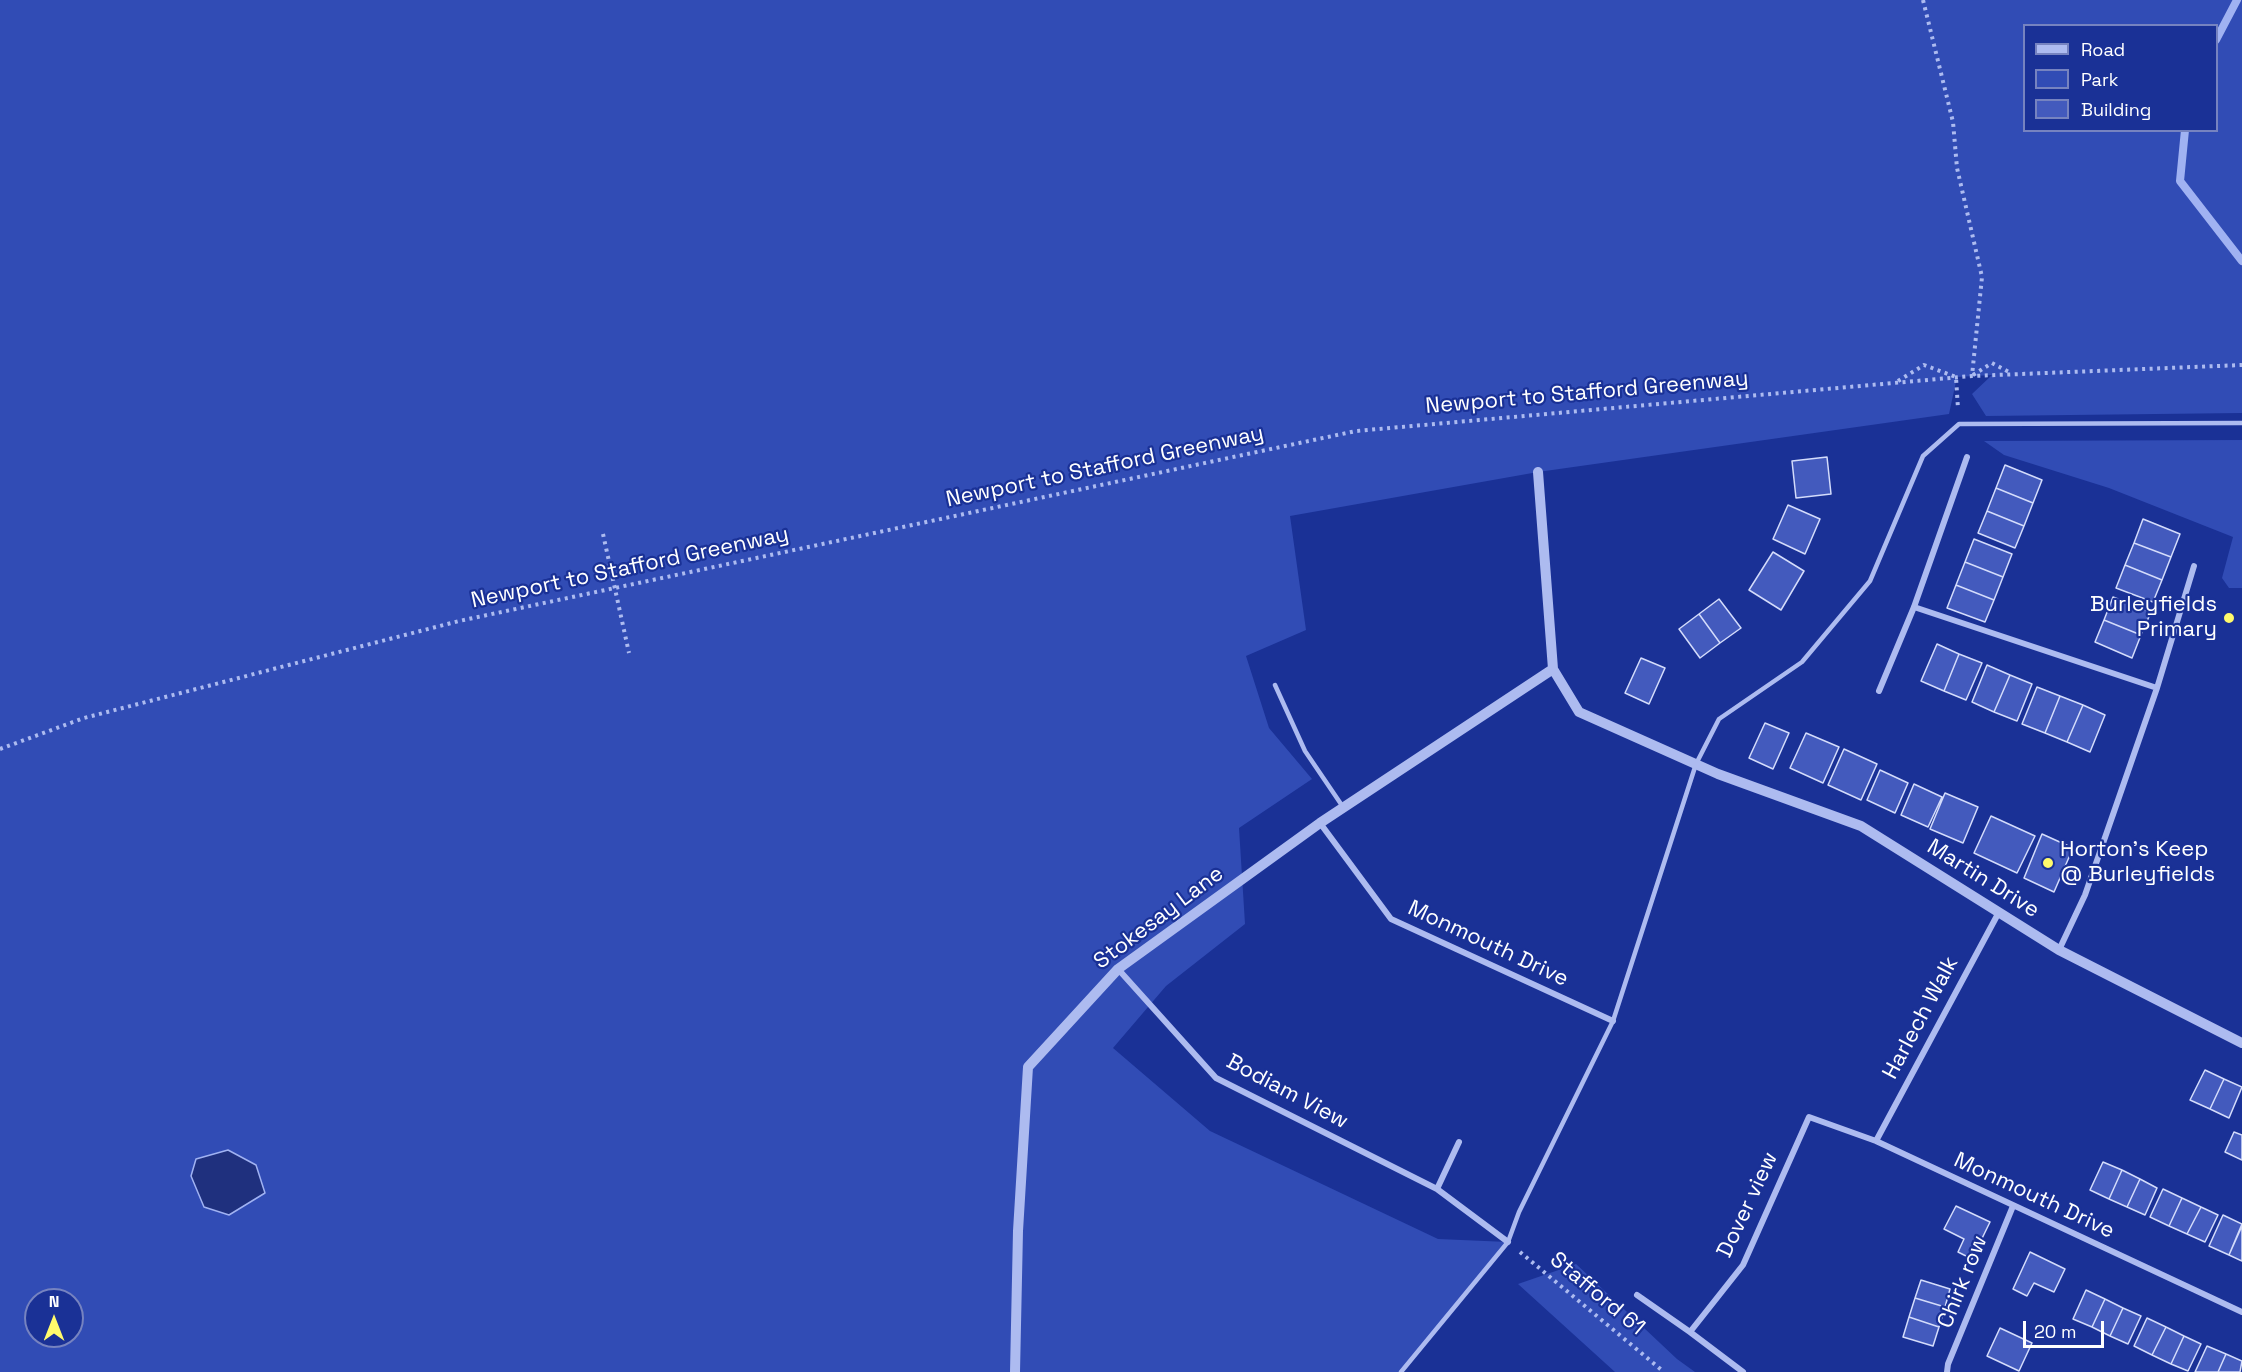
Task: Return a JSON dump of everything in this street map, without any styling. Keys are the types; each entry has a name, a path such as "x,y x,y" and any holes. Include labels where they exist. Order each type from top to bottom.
{"street":[{"path":"1879,691 1914,607 1967,457"},
{"path":"1538,472 1553,669"},
{"path":"2060,950 2085,895 2157,688 2194,566"},
{"path":"1914,607 2157,688"},
{"name":"Martin Drive","path":"1553,669 1579,712 1718,774 1861,826 2060,950 2242,1043"},
{"name":"Stokesay Lane","path":"1015,1372 1018,1231 1028,1067 1118,969 1343,807 1553,669"},
{"name":"Monmouth Drive","path":"1320,823 1391,919 1613,1021"},
{"name":"Harlech Walk","path":"1876,1141 1999,911"},
{"name":"Bodiam View","path":"1118,969 1216,1078 1437,1189 1508,1242"},
{"name":"Monmouth Drive","path":"1809,1117 1876,1141 2242,1312"},
{"name":"Dover view","path":"1690,1332 1743,1265 1809,1117"},
{"path":"1437,1189 1459,1142"},
{"name":"Chirk row","path":"1947,1372 1948,1364 2013,1206"},
{"path":"1637,1295 1743,1372"}],"lane":[{"path":"1401,1372 1508,1242 1519,1212 1613,1021 1696,764 1719,718 1802,662 1870,581 1923,456 1959,424 2242,423"},
{"path":"1275,685 1305,751 1343,807"}],"path":[{"path":"1923,0 1953,122 1957,168 1982,277 1972,375"},
{"path":"1972,375 1992,363 2013,374"},
{"path":"1897,382 1924,365 1956,377 1959,424"},
{"name":"Newport to Stafford Greenway","path":"0,749 84,718 459,621 1356,430 1972,375 2242,365"},
{"path":"603,534 629,653"},
{"name":"Stafford 61","path":"1508,1242 1664,1372"}],"green space":[{"path":"0,0 2242,0 2242,413 1986,416 1972,394 1992,375 1957,377 1949,414 1538,472 1290,516 1306,630 1246,656 1269,728 1312,779 1239,828 1245,924 1166,986 1113,1048 1210,1131 1438,1239 1508,1242 1401,1372 0,1372"},
{"path":"2242,440 2242,588 2229,588 2222,578 2233,537 2109,488 2004,455 1984,441"},
{"path":"1576,1264 1677,1359 1695,1372 1615,1372 1518,1284"}],"shaded area":[{"path":"228,1150 256,1165 265,1193 229,1215 204,1207 191,1176 196,1159"}],"building":[{"path":"1827,457 1831,494 1796,498 1792,461"},
{"path":"2005,465 2042,480 2033,503 1996,488"},
{"path":"1996,488 2033,503 2024,526 1987,511"},
{"path":"1788,505 1820,519 1805,554 1773,539"},
{"path":"1987,511 2024,526 2015,548 1978,533"},
{"path":"2143,519 2180,534 2171,557 2134,543"},
{"path":"1974,539 2012,554 2003,577 1965,562"},
{"path":"2134,543 2171,557 2162,580 2125,565"},
{"path":"1773,552 1804,571 1781,610 1749,590"},
{"path":"1965,562 2003,577 1994,600 1956,585"},
{"path":"2125,565 2162,580 2153,602 2116,588"},
{"path":"1956,585 1994,600 1985,622 1947,608"},
{"path":"2113,597 2151,612 2141,635 2104,620"},
{"path":"1719,599 1741,628 1720,643 1699,614"},
{"path":"1699,614 1720,643 1700,658 1679,629"},
{"path":"2104,620 2141,635 2132,658 2095,642"},
{"path":"1937,644 1959,654 1944,691 1921,681"},
{"path":"1959,654 1982,663 1966,700 1944,691"},
{"path":"1641,658 1665,668 1649,704 1625,693"},
{"path":"1987,665 2010,675 1994,712 1972,702"},
{"path":"2010,675 2032,684 2017,721 1994,712"},
{"path":"2037,687 2060,696 2045,733 2022,724"},
{"path":"2060,696 2083,705 2067,742 2045,733"},
{"path":"2083,705 2105,715 2090,752 2067,742"},
{"path":"1765,723 1789,733 1773,769 1749,758"},
{"path":"1806,733 1839,747 1823,783 1790,768"},
{"path":"1844,749 1877,764 1861,800 1828,785"},
{"path":"1880,770 1908,783 1895,813 1867,800"},
{"path":"1914,784 1942,797 1928,827 1901,815"},
{"path":"1945,793 1978,807 1963,843 1930,829"},
{"path":"1991,816 2035,836 2017,873 1974,853"},
{"name":"Horton's Keep @ Burleyfields","path":"2042,834 2073,848 2054,892 2024,878"},
{"path":"2205,1070 2224,1079 2210,1109 2190,1100"},
{"path":"2224,1079 2242,1087 2229,1118 2210,1109"},
{"path":"2234,1132 2242,1135 2242,1160 2225,1152"},
{"path":"2103,1162 2122,1170 2109,1199 2090,1190"},
{"path":"2122,1170 2140,1179 2127,1207 2109,1199"},
{"path":"2140,1179 2157,1188 2145,1215 2127,1207"},
{"path":"2163,1189 2182,1198 2169,1226 2150,1217"},
{"path":"2182,1198 2201,1207 2187,1234 2169,1226"},
{"path":"1956,1206 1990,1222 1972,1259 1958,1252 1964,1239 1944,1229"},
{"path":"2201,1207 2218,1215 2205,1242 2187,1234"},
{"path":"2223,1215 2242,1224 2229,1255 2209,1246"},
{"path":"2242,1226 2242,1261 2229,1255"},
{"path":"2030,1252 2065,1269 2054,1292 2034,1283 2027,1296 2013,1289"},
{"path":"1921,1280 1950,1289 1945,1307 1915,1298"},
{"path":"2086,1290 2105,1299 2092,1327 2073,1319"},
{"path":"1915,1298 1945,1307 1939,1327 1909,1317"},
{"path":"2105,1299 2123,1308 2110,1336 2092,1327"},
{"path":"2123,1308 2141,1316 2128,1344 2110,1336"},
{"path":"1909,1317 1939,1327 1933,1346 1903,1337"},
{"path":"2147,1318 2166,1327 2152,1355 2134,1346"},
{"path":"2166,1327 2184,1336 2171,1364 2152,1355"},
{"path":"2000,1328 2032,1343 2019,1371 1987,1356"},
{"path":"2184,1336 2201,1344 2188,1371 2171,1364"},
{"path":"2207,1346 2226,1354 2218,1372 2195,1372"},
{"path":"2226,1354 2242,1361 2240,1372 2218,1372"}],"waterway":[{"path":"2218,36 2237,0"},
{"path":"2185,132 2180,181 2242,261"}],"place":[{"name":"Burleyfields Primary","path":"2229,618"},
{"name":"Horton's Keep @ Burleyfields","path":"2048,863"}]}
